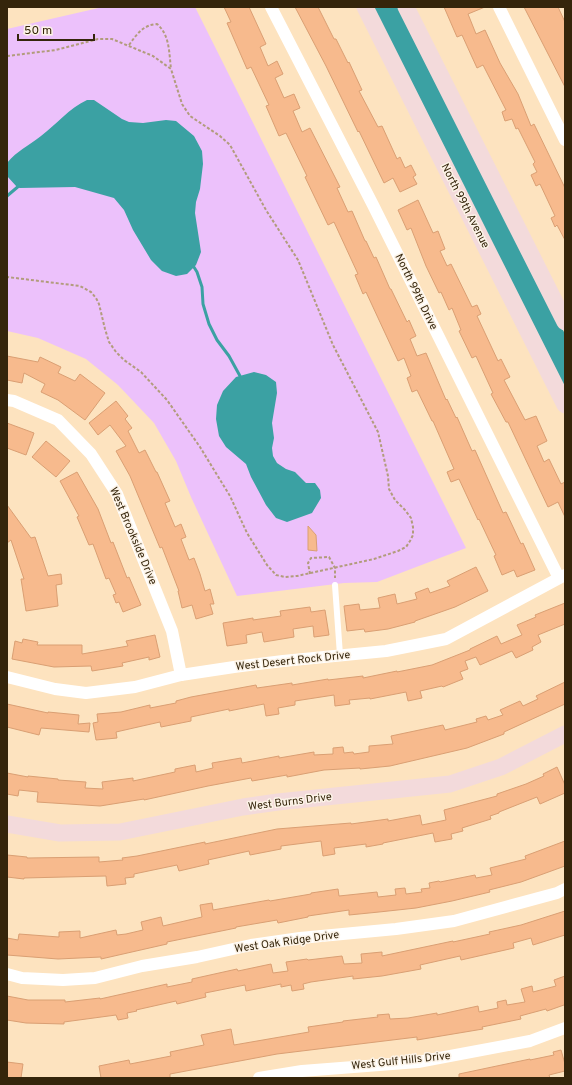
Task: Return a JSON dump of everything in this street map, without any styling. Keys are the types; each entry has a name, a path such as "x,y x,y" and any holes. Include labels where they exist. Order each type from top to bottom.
{"main road":[{"name":"North 99th Avenue","path":"365,7 565,405"},
{"path":"406,7 565,322"},
{"name":"West Burns Drive","path":"7,824 60,833 120,832 278,802 450,784 501,766 565,734"}],"street":[{"name":"North 99th Drive","path":"271,7 562,577"},
{"path":"499,7 565,140"},
{"name":"West Brookside Drive","path":"7,400 14,401 58,420 91,454 117,494 172,631 181,675"},
{"name":"West Desert Rock Drive","path":"7,677 54,689 86,693 135,687 181,675 283,661 386,651 446,639 562,577"},
{"name":"West Oak Ridge Drive","path":"7,974 22,978 63,980 95,978 142,966 198,957 251,945 300,938 396,930 454,921 557,893 565,889"},
{"name":"West Gulf Hills Drive","path":"259,1078 302,1071 418,1062 530,1041 565,1028"}],"lane":[{"path":"335,585 340,656"}],"path":[{"path":"7,277 80,286 91,292 99,304 109,342 116,352 124,360 141,372 174,408 230,496 246,533 267,565 276,575 285,577 310,574 374,559 406,546 412,535 413,527 411,518 395,500 389,489 388,476 378,432 333,345 298,260 266,210 230,145 220,136 190,116 182,104 171,69 168,42 164,30 158,24 149,25 138,34 129,45"},
{"path":"7,56 56,50 98,39 112,39 153,56 171,69"},
{"path":"310,574 308,563 310,558 328,557 335,568 335,585"}],"shaded area":[{"path":"103,7 195,7 466,548 377,582 344,583 237,596 176,461 154,423 118,385 86,359 38,338 7,331 7,29"}],"water":[{"path":"371,7 399,7 565,334 565,389"},
{"path":"87,100 94,100 129,122 143,123 166,120 176,121 194,136 202,151 203,164 195,213 201,252 196,265 187,274 176,276 162,271 151,260 133,230 124,210 114,198 75,187 20,188 17,187 7,176 7,163 11,159 47,132 74,107"},
{"path":"254,372 266,375 276,382 277,393 272,423 274,438 272,448 273,456 277,463 286,469 295,472 306,483 315,483 320,490 321,498 312,513 287,522 276,518 266,505 251,477 246,464 226,447 219,436 216,419 217,405 223,391 236,377"}],"building":[{"path":"224,7 249,7 266,44 260,47 268,66 277,61 283,74 275,78 284,98 294,94 300,108 293,111 302,132 310,128 340,187 337,188 348,212 352,211 365,241 374,258 376,257 407,322 409,320 416,336 410,339 417,356 426,353 446,400 447,399 456,418 457,417 472,451 475,450 503,513 506,512 521,544 523,543 535,570 517,577 514,570 502,575 494,556 496,555 459,479 451,482 447,472 454,469 433,421 417,390 412,392 407,378 411,376 404,358 398,361 366,292 363,294 355,275 358,274 334,222 328,225 305,177 307,176 286,133 279,136 266,106 269,105 251,67 247,69 227,23 231,22"},
{"path":"295,7 318,7 334,39 336,39 348,63 349,62 362,90 359,91 378,127 382,126 397,159 400,157 405,168 411,165 416,175 413,177 417,184 400,192 393,178 384,183"},
{"path":"444,7 485,7 468,14 476,34 485,30 500,63 518,94 531,126 534,124 565,188 565,240 557,225 555,227 551,218 555,216 540,184 536,186 531,175 537,172 533,164 535,162 518,128 516,129 512,119 505,121 502,112 506,110 483,65 477,68 462,35 457,37"},
{"path":"524,7 558,7 565,22 565,87"},
{"path":"418,200 433,233 438,231 445,249 440,251 447,266 451,264 472,307 477,305 481,314 477,316 498,361 501,359 510,377 504,380 525,420 536,416 547,441 537,446 544,462 549,459 561,484 565,482 565,517 558,502 548,507 508,422 506,422 491,394 493,393 476,356 472,358 459,331 461,330 452,308 449,310 441,292 439,293 426,266 411,228 407,230 398,210"},
{"path":"7,356 38,362 40,357 61,367 58,373 75,381 80,374 105,393 85,420 58,400 41,392 45,384 24,373 22,383 7,380"},
{"path":"116,401 128,416 125,419 132,428 128,431 139,453 145,450 157,472 170,501 165,503 175,527 181,524 186,537 181,539 189,560 194,558 205,591 210,589 214,604 210,604 213,614 196,619 192,605 182,608 179,591 162,547 160,548 130,476 116,451 126,446 110,425 98,435 89,423"},
{"path":"7,423 34,433 26,455 7,448"},
{"path":"46,441 70,461 56,477 32,457"},
{"path":"77,472 98,509 111,543 113,542 127,578 129,577 141,605 123,612 119,602 116,603 113,595 116,594 109,578 106,579 93,544 89,545 77,517 79,516 60,481"},
{"path":"7,505 31,538 35,537 48,576 61,574 62,584 56,585 58,606 26,611 21,579 24,579 11,540 7,543"},
{"path":"308,526 316,535 317,551 308,550"},
{"path":"476,567 488,591 455,607 415,622 388,629 365,632 364,629 347,631 344,606 359,604 360,610 380,608 378,598 395,594 397,604 417,599 415,593 428,588 430,593 450,586 447,581"},
{"path":"565,603 565,624 538,635 541,642 532,647 533,650 516,658 512,651 480,665 476,657 465,661 468,669 460,672 463,679 443,687 420,691 422,698 408,701 406,692 370,699 349,700 350,704 335,706 334,695 295,701 295,705 278,708 279,714 266,716 264,704 229,711 229,709 191,717 191,721 161,727 160,722 116,732 117,738 96,740 93,723 98,722 97,714 121,712 150,705 150,708 176,703 176,701 191,697 256,685 257,688 292,683 292,685 328,679 363,676 363,678 432,665 470,650 497,636 501,644 522,635 517,625 536,617 535,615"},
{"path":"310,607 311,612 325,610 329,635 314,637 313,626 293,629 294,637 264,642 262,632 246,635 247,643 227,646 223,623 253,618 253,620 281,616 280,611"},
{"path":"155,635 160,657 149,660 149,657 122,663 123,666 92,671 91,666 54,667 12,659 15,641 22,643 23,639 38,642 37,645 82,645 82,654 128,646 126,641"},
{"path":"565,682 565,704 504,732 504,734 467,748 390,766 324,770 287,777 287,775 252,781 251,778 144,800 100,806 37,802 38,792 19,790 18,796 7,794 7,773 28,777 86,782 85,788 103,789 102,782 133,778 133,781 175,772 175,769 195,765 196,772 213,768 212,763 241,758 242,763 279,756 279,758 314,752 314,755 333,754 333,748 343,747 344,753 353,752 354,754 369,752 369,746 393,744 391,736 443,725 445,730 477,722 476,719 486,716 488,720 503,715 500,710 520,701 523,706 538,699 536,696"},
{"path":"7,704 48,713 79,715 78,724 90,723 89,732 41,728 39,735 7,727"},
{"path":"557,767 565,785 565,793 540,804 537,797 499,812 490,816 491,819 462,828 463,831 451,834 452,839 435,842 433,833 366,847 366,844 334,848 335,854 323,856 321,841 281,846 281,849 250,855 249,851 208,860 209,864 179,871 177,865 134,874 134,877 125,878 126,884 107,886 106,876 24,879 7,877 7,855 27,858 99,857 99,862 123,860 122,858 205,842 205,844 277,829 351,824 388,819 388,821 420,815 422,825 446,820 444,810 497,796 497,794 544,776 543,774"},
{"path":"565,841 565,866 521,882 489,890 490,892 452,901 416,908 349,915 349,910 308,916 278,923 277,920 167,942 167,944 101,959 101,957 58,959 7,955 7,938 18,940 19,934 59,937 59,932 80,931 80,938 116,930 117,935 126,934 143,930 141,922 161,917 163,926 202,917 200,905 212,903 213,910 338,889 339,896 377,892 378,897 396,895 395,889 405,888 406,894 422,892 421,889 430,888 429,883 475,875 476,878 492,875 490,868 526,859 525,856"},
{"path":"565,911 565,935 533,945 531,938 513,943 514,948 461,960 460,956 420,965 421,969 382,976 353,979 353,976 311,982 303,984 304,989 292,991 291,985 281,987 281,984 246,991 245,985 205,993 206,997 177,1004 176,1001 136,1010 137,1011 127,1013 128,1018 118,1020 116,1015 64,1022 64,1024 26,1023 7,1020 7,996 28,1000 65,1000 65,1002 100,999 167,984 167,987 192,982 192,979 237,969 238,971 271,964 273,973 288,971 286,962 307,959 342,956 344,964 362,963 361,954 382,952 382,956 453,942 490,934 489,932 521,925"},
{"path":"565,976 565,1006 520,1016 521,1019 482,1027 483,1029 417,1040 417,1037 277,1054 170,1074 170,1078 101,1078 99,1066 129,1060 130,1064 171,1056 170,1052 204,1045 201,1035 231,1029 234,1045 309,1032 308,1027 378,1017 377,1015 389,1014 390,1019 408,1018 437,1013 437,1015 478,1006 479,1012 498,1008 497,1002 506,1000 507,1005 525,1002 521,989 532,986 533,992 556,986 554,980"},
{"path":"561,1050 565,1064 565,1071 549,1075 550,1078 459,1078 459,1074 554,1055 553,1052"},
{"path":"7,1062 23,1064 21,1078 7,1078"}],"waterway":[{"path":"7,196 20,185"},
{"path":"192,264 197,272 202,287 203,304 209,324 217,340 229,356 240,376"}]}
